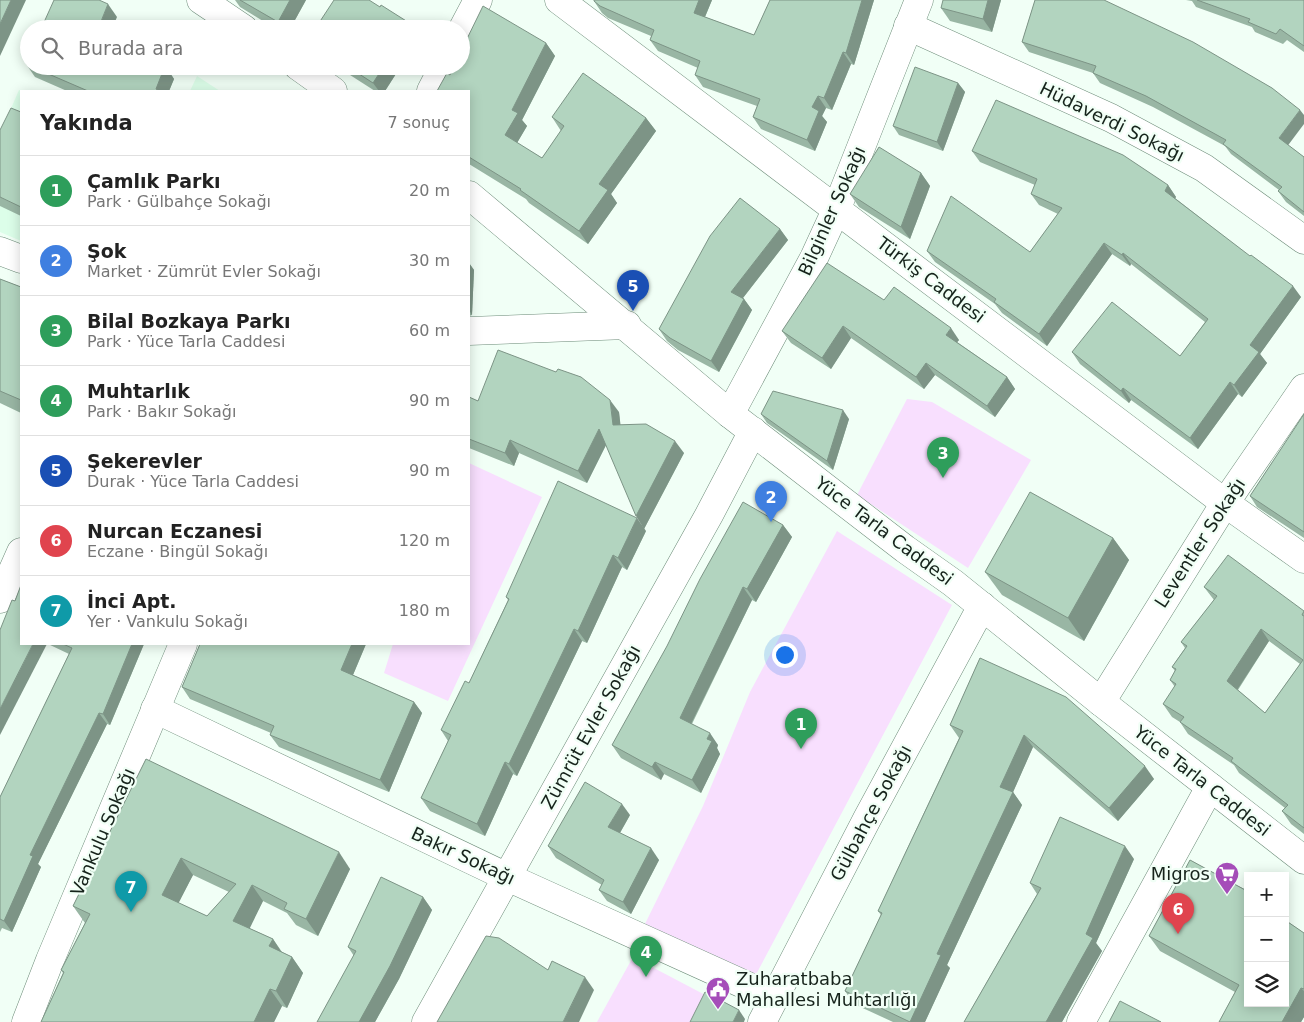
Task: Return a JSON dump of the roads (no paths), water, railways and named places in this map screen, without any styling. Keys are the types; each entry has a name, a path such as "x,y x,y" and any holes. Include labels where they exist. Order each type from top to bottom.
{"street":[{"path":"201,0 231,20"},
{"path":"467,20 478,0"},
{"name":"Türkiş Caddesi","path":"560,0 1225,503 1304,559"},
{"name":"Bilginler Sokağı","path":"730,414 814,258 837,208 918,0"},
{"name":"Hüdaverdi Sokağı","path":"908,26 1111,118 1204,168 1304,240"},
{"path":"311,75 332,90"},
{"path":"431,90 439,75"},
{"name":"Yüce Tarla Caddesi","path":"470,196 730,414 982,606 1101,702 1304,860"},
{"path":"0,251 20,259"},
{"path":"470,331 627,326"},
{"name":"Leventler Sokağı","path":"1101,702 1225,503 1304,388"},
{"name":"Zümrüt Evler Sokağı","path":"426,1022 710,515 753,431"},
{"path":"0,599 14,550"},
{"name":"Gülbahçe Sokağı","path":"762,1022 982,606"},
{"name":"Vankulu Sokağı","path":"26,1022 154,709 183,645"},
{"name":"Bakır Sokağı","path":"154,709 507,877 774,998"},
{"path":"1081,1022 1210,787"}],"place":[{"name":"Şekerevler","path":"633,311"},
{"name":"Bilal Bozkaya Parkı","path":"943,478"},
{"name":"Şok","path":"771,522"},
{"name":"Çamlık Parkı","path":"801,749"},
{"name":"Migros","path":"1227,895"},
{"name":"İnci Apt.","path":"131,912"},
{"name":"Nurcan Eczanesi","path":"1178,934"},
{"name":"Muhtarlık","path":"646,977"},
{"name":"Zuharatbaba Mahallesi Muhtarlığı","path":"718,1010"}]}
